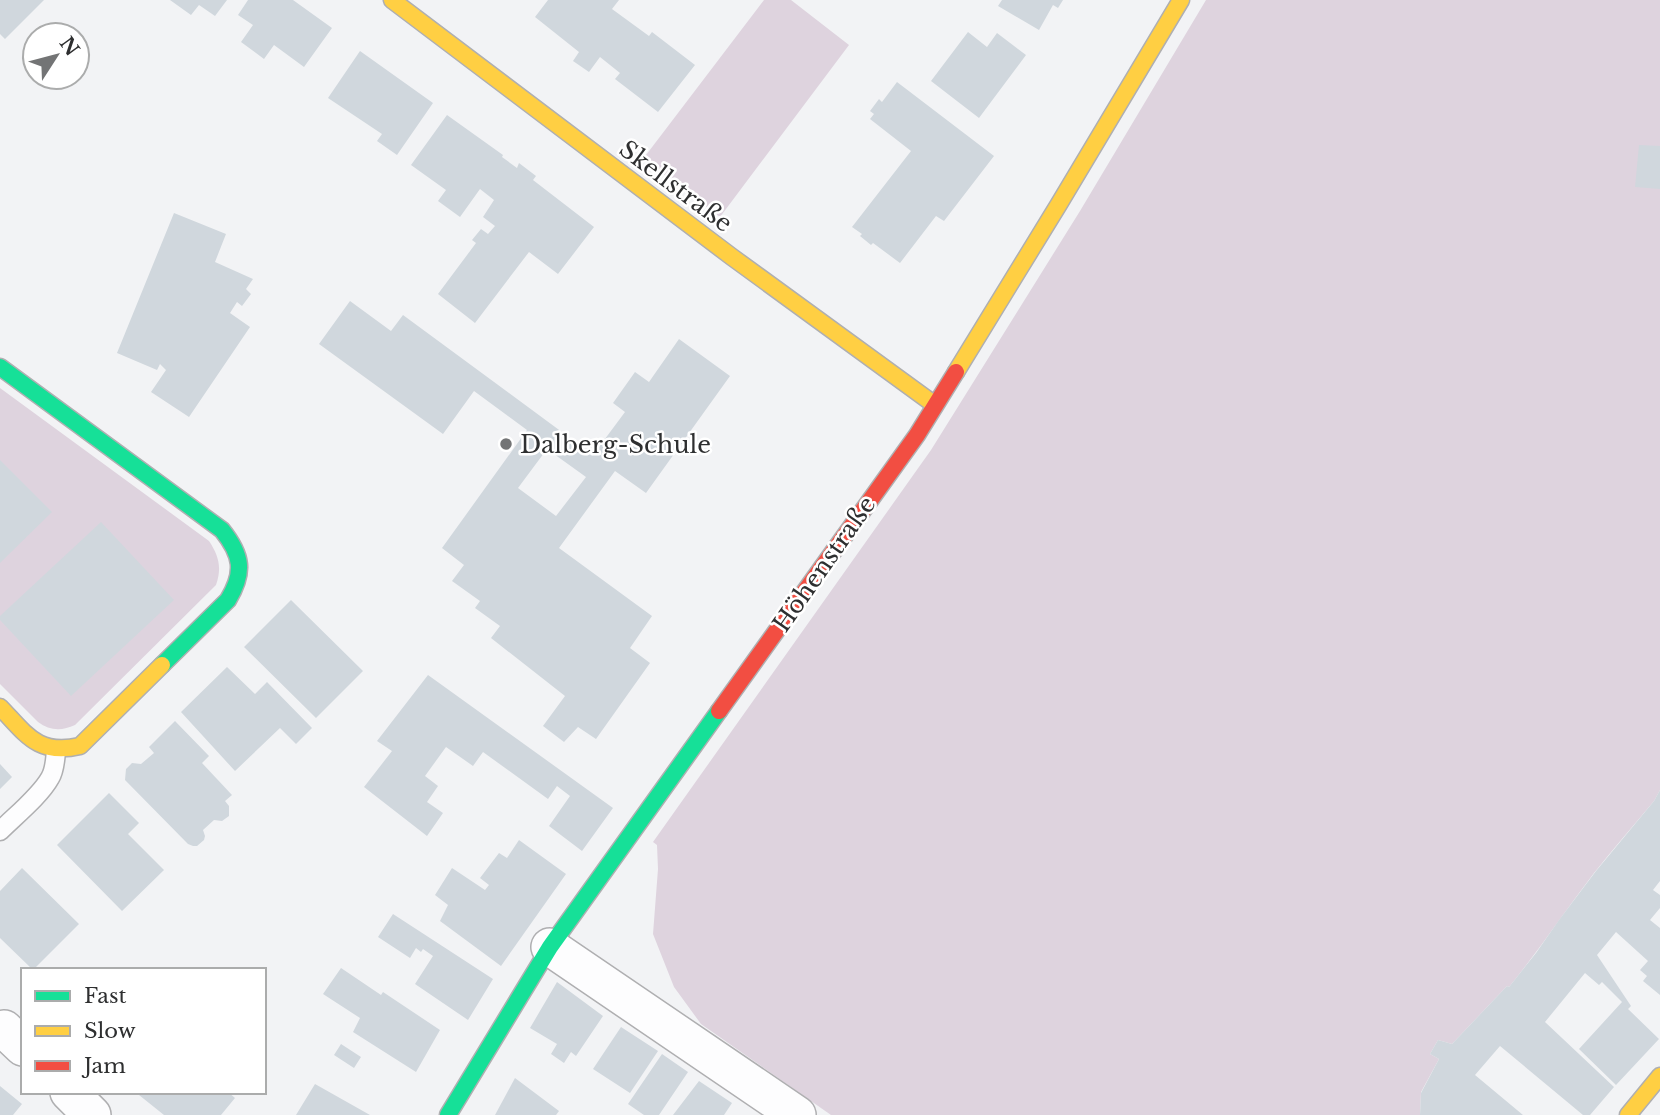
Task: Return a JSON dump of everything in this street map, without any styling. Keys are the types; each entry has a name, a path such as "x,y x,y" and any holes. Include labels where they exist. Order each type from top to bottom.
{"street":[{"name":"Skellstraße","path":"392,0 710,241 935,405"},
{"name":"Höhenstraße","path":"448,1115 550,947 916,435 1052,216 1181,0"},
{"path":"0,368 222,530 232,540 240,565 239,578 228,600 80,746 55,751 44,747 34,741 0,707"},
{"path":"550,947 797,1115"},
{"path":"1628,1115 1660,1076"},
{"path":"71,1094 92,1115"}],"lane":[{"path":"0,831 51,777 55,765 55,751"}],"shaded area":[{"path":"764,0 791,0 849,45 720,217 643,159"},
{"path":"1206,0 1660,0 1660,790 1509,987 1507,986 1452,1044 1438,1040 1430,1054 1439,1059 1421,1092 1420,1115 831,1115 701,1024 674,987 653,934 658,869 657,845 653,842 931,450 1080,211"},
{"path":"0,388 209,541 218,562 216,585 75,725 65,728 56,729 38,722 0,684"}],"building":[{"path":"0,0 44,0 5,39 0,34"},
{"path":"170,0 227,0 215,16 199,5 191,15"},
{"path":"248,0 293,0 332,28 304,67 274,45 264,59 241,42 253,25 238,15"},
{"path":"548,0 619,0 612,9 649,36 652,32 695,65 658,112 615,79 620,73 600,57 589,72 573,61 579,52 535,17"},
{"path":"1002,0 1063,0 1058,8 1053,5 1039,30 998,6"},
{"path":"968,32 987,47 997,33 1026,55 979,118 931,81"},
{"path":"360,51 433,103 397,155 377,141 382,134 328,98"},
{"path":"897,82 994,156 944,221 936,216 900,263 873,243 871,245 852,227 911,151 870,119 874,114 870,111 879,99 882,102"},
{"path":"447,115 517,168 519,163 536,176 533,180 594,227 558,274 529,252 475,323 438,294 476,243 472,240 481,229 488,234 495,226 483,217 494,200 480,189 460,217 438,201 446,190 411,165"},
{"path":"1639,145 1660,146 1660,189 1635,187"},
{"path":"174,213 226,234 215,262 253,279 246,289 251,294 242,306 237,302 230,313 250,327 189,417 151,392 166,370 160,364 157,370 117,353"},
{"path":"350,301 391,331 403,315 593,455 625,412 613,403 635,372 649,382 679,339 730,376 646,493 615,471 559,548 652,616 630,648 650,663 596,739 578,727 564,742 543,726 565,696 491,638 500,626 475,608 480,601 452,581 464,565 442,548 527,430 474,391 443,434 319,344","holes":["547,449 586,477 556,516 518,488"]},
{"path":"0,460 52,512 0,563"},
{"path":"101,522 174,600 71,696 0,620 0,616"},
{"path":"291,600 363,671 316,718 244,647"},
{"path":"227,667 255,694 267,682 312,728 296,744 280,728 235,771 181,712"},
{"path":"428,675 613,808 582,851 549,826 570,796 557,786 548,799 483,752 473,766 446,747 425,776 438,786 427,802 443,813 427,836 364,787 392,751 377,741"},
{"path":"175,721 209,756 202,763 232,795 225,801 229,806 229,816 222,821 214,820 203,830 204,840 197,846 188,844 125,780 126,769 132,763 141,764 154,753 149,747"},
{"path":"0,764 12,777 0,789"},
{"path":"1660,790 1660,881 1653,890 1660,895 1660,908 1650,920 1660,928 1660,995 1643,981 1647,976 1640,970 1648,961 1616,932 1597,955 1631,1006 1628,1009 1659,1039 1616,1085 1579,1049 1622,1002 1602,982 1599,985 1585,973 1545,1022 1614,1087 1590,1115 1583,1115 1500,1046 1475,1075 1523,1115 1420,1115 1421,1093 1439,1059 1430,1054 1438,1040 1452,1044 1507,986 1509,987"},
{"path":"109,793 139,823 128,834 164,870 122,911 57,845"},
{"path":"519,840 566,874 501,966 440,921 448,905 435,895 452,868 485,890 489,885 480,878 499,853 507,858"},
{"path":"22,868 79,924 35,968 31,968 0,938 0,891"},
{"path":"393,914 493,979 468,1020 415,984 433,956 416,948 410,958 378,937"},
{"path":"341,968 440,1030 416,1072 353,1032 360,1018 323,994"},
{"path":"557,982 603,1016 576,1056 571,1052 564,1063 551,1054 557,1044 530,1028"},
{"path":"621,1027 658,1051 630,1093 593,1069"},
{"path":"341,1044 361,1057 354,1068 334,1055"},
{"path":"662,1054 688,1072 659,1115 644,1115 628,1104"},
{"path":"515,1078 559,1111 556,1115 495,1115"},
{"path":"699,1081 732,1103 724,1115 673,1115"},
{"path":"315,1084 370,1115 296,1115"},
{"path":"0,1086 22,1104 13,1115 0,1115"},
{"path":"230,1094 235,1098 221,1115 164,1115 139,1095"}],"traffic: fast":[{"path":"0,367 222,530 234,548 239,572 228,600 162,665"},
{"path":"448,1115 550,947 719,711"}],"traffic: slow":[{"path":"392,0 732,257 935,405"},
{"path":"956,372 1181,0"},
{"path":"0,707 26,734 43,745 53,748 80,746 162,665"},
{"path":"1628,1115 1660,1076"}],"traffic: jam":[{"path":"719,711 917,435 956,372"}],"place":[{"name":"Dalberg-Schule","path":"506,444"}]}
